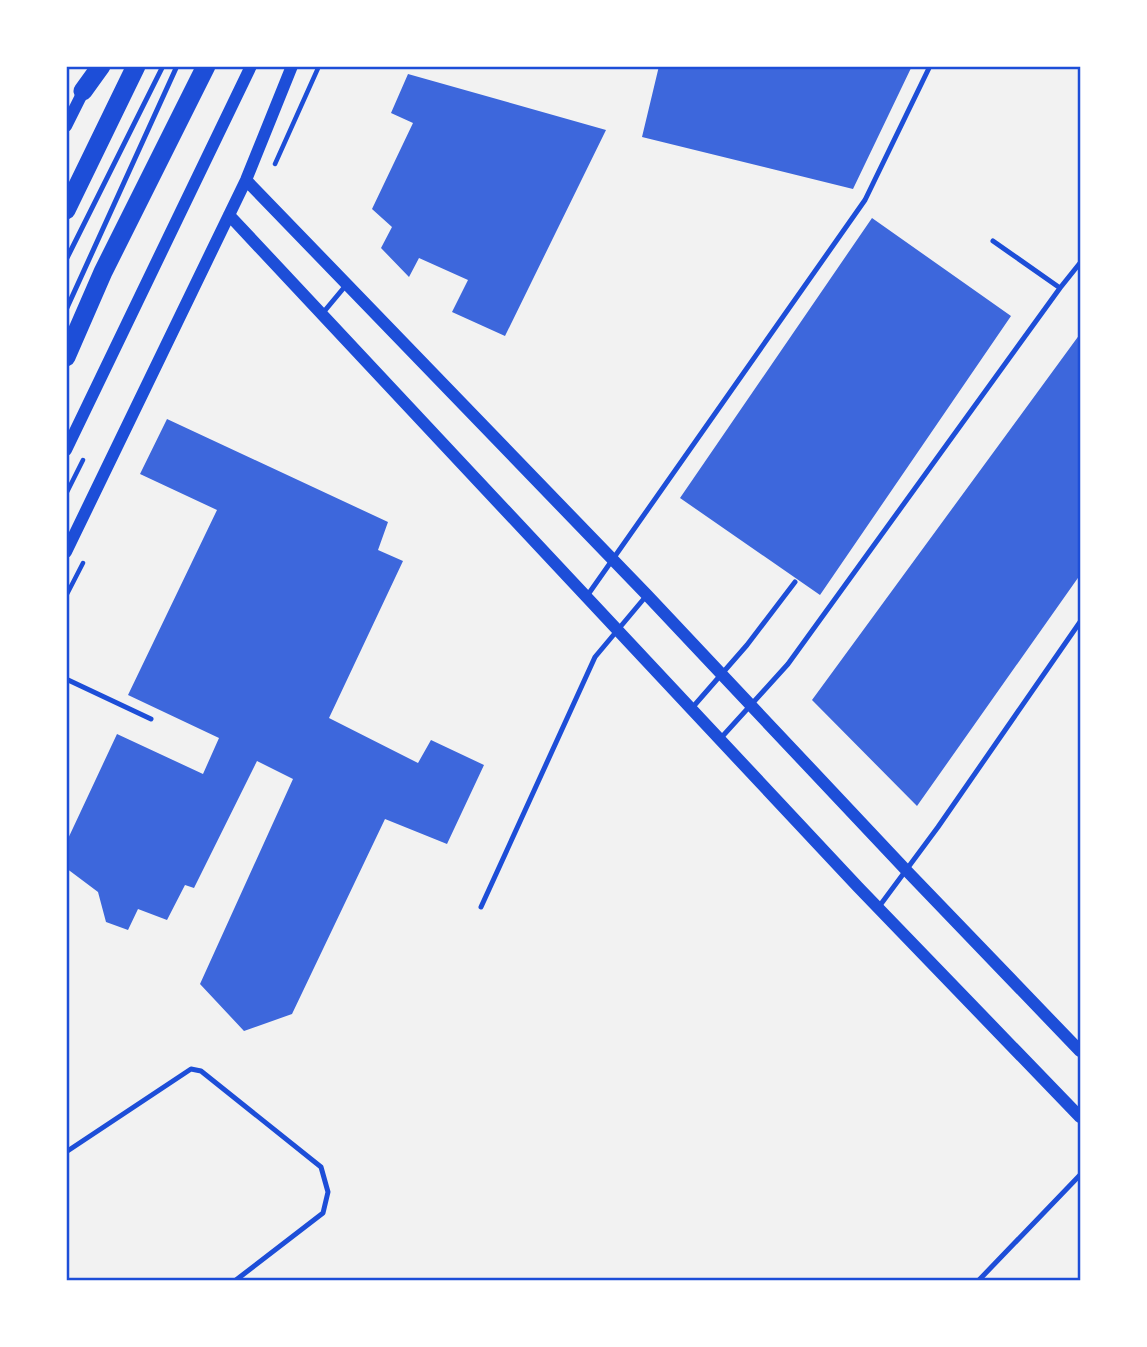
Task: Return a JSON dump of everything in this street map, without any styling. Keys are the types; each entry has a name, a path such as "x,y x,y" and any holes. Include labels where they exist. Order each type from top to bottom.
{"highway":[{"path":"83,91 101,66"},
{"path":"66,210 136,66"},
{"path":"66,357 103,272 206,66"}],"street":[{"path":"66,126 95,66"},
{"path":"66,450 251,66"},
{"path":"66,552 246,180 292,66"},
{"path":"246,180 648,595 1080,1051"},
{"path":"229,215 878,908 1080,1117"}],"lane":[{"path":"66,260 163,66"},
{"path":"66,310 177,66"},
{"path":"587,596 865,200 930,66"},
{"path":"993,241 1060,288"},
{"path":"720,739 788,664 1080,263"},
{"path":"322,314 347,284"},
{"path":"692,708 795,582"},
{"path":"481,907 595,657 648,595"},
{"path":"878,908 938,827 1080,622"},
{"path":"66,679 151,719"},
{"path":"66,1152 191,1069 201,1071 321,1167 328,1192 323,1213 236,1280"},
{"path":"979,1280 1080,1175"}],"building":[{"path":"659,66 912,66 853,189 642,137"},
{"path":"408,74 606,130 505,336 452,312 468,280 419,258 409,277 381,248 392,227 372,209 413,123 391,113"},
{"path":"872,218 1011,316 820,595 680,498"},
{"path":"1080,334 1080,575 917,806 812,700"},
{"path":"167,419 388,522 378,550 403,561 329,718 418,763 431,740 484,765 447,844 385,819 292,1014 244,1031 200,984 293,779 257,761 194,888 185,885 167,920 138,909 128,930 106,922 98,892 66,868 66,843 117,734 203,774 219,738 128,695 217,510 140,474"}]}
